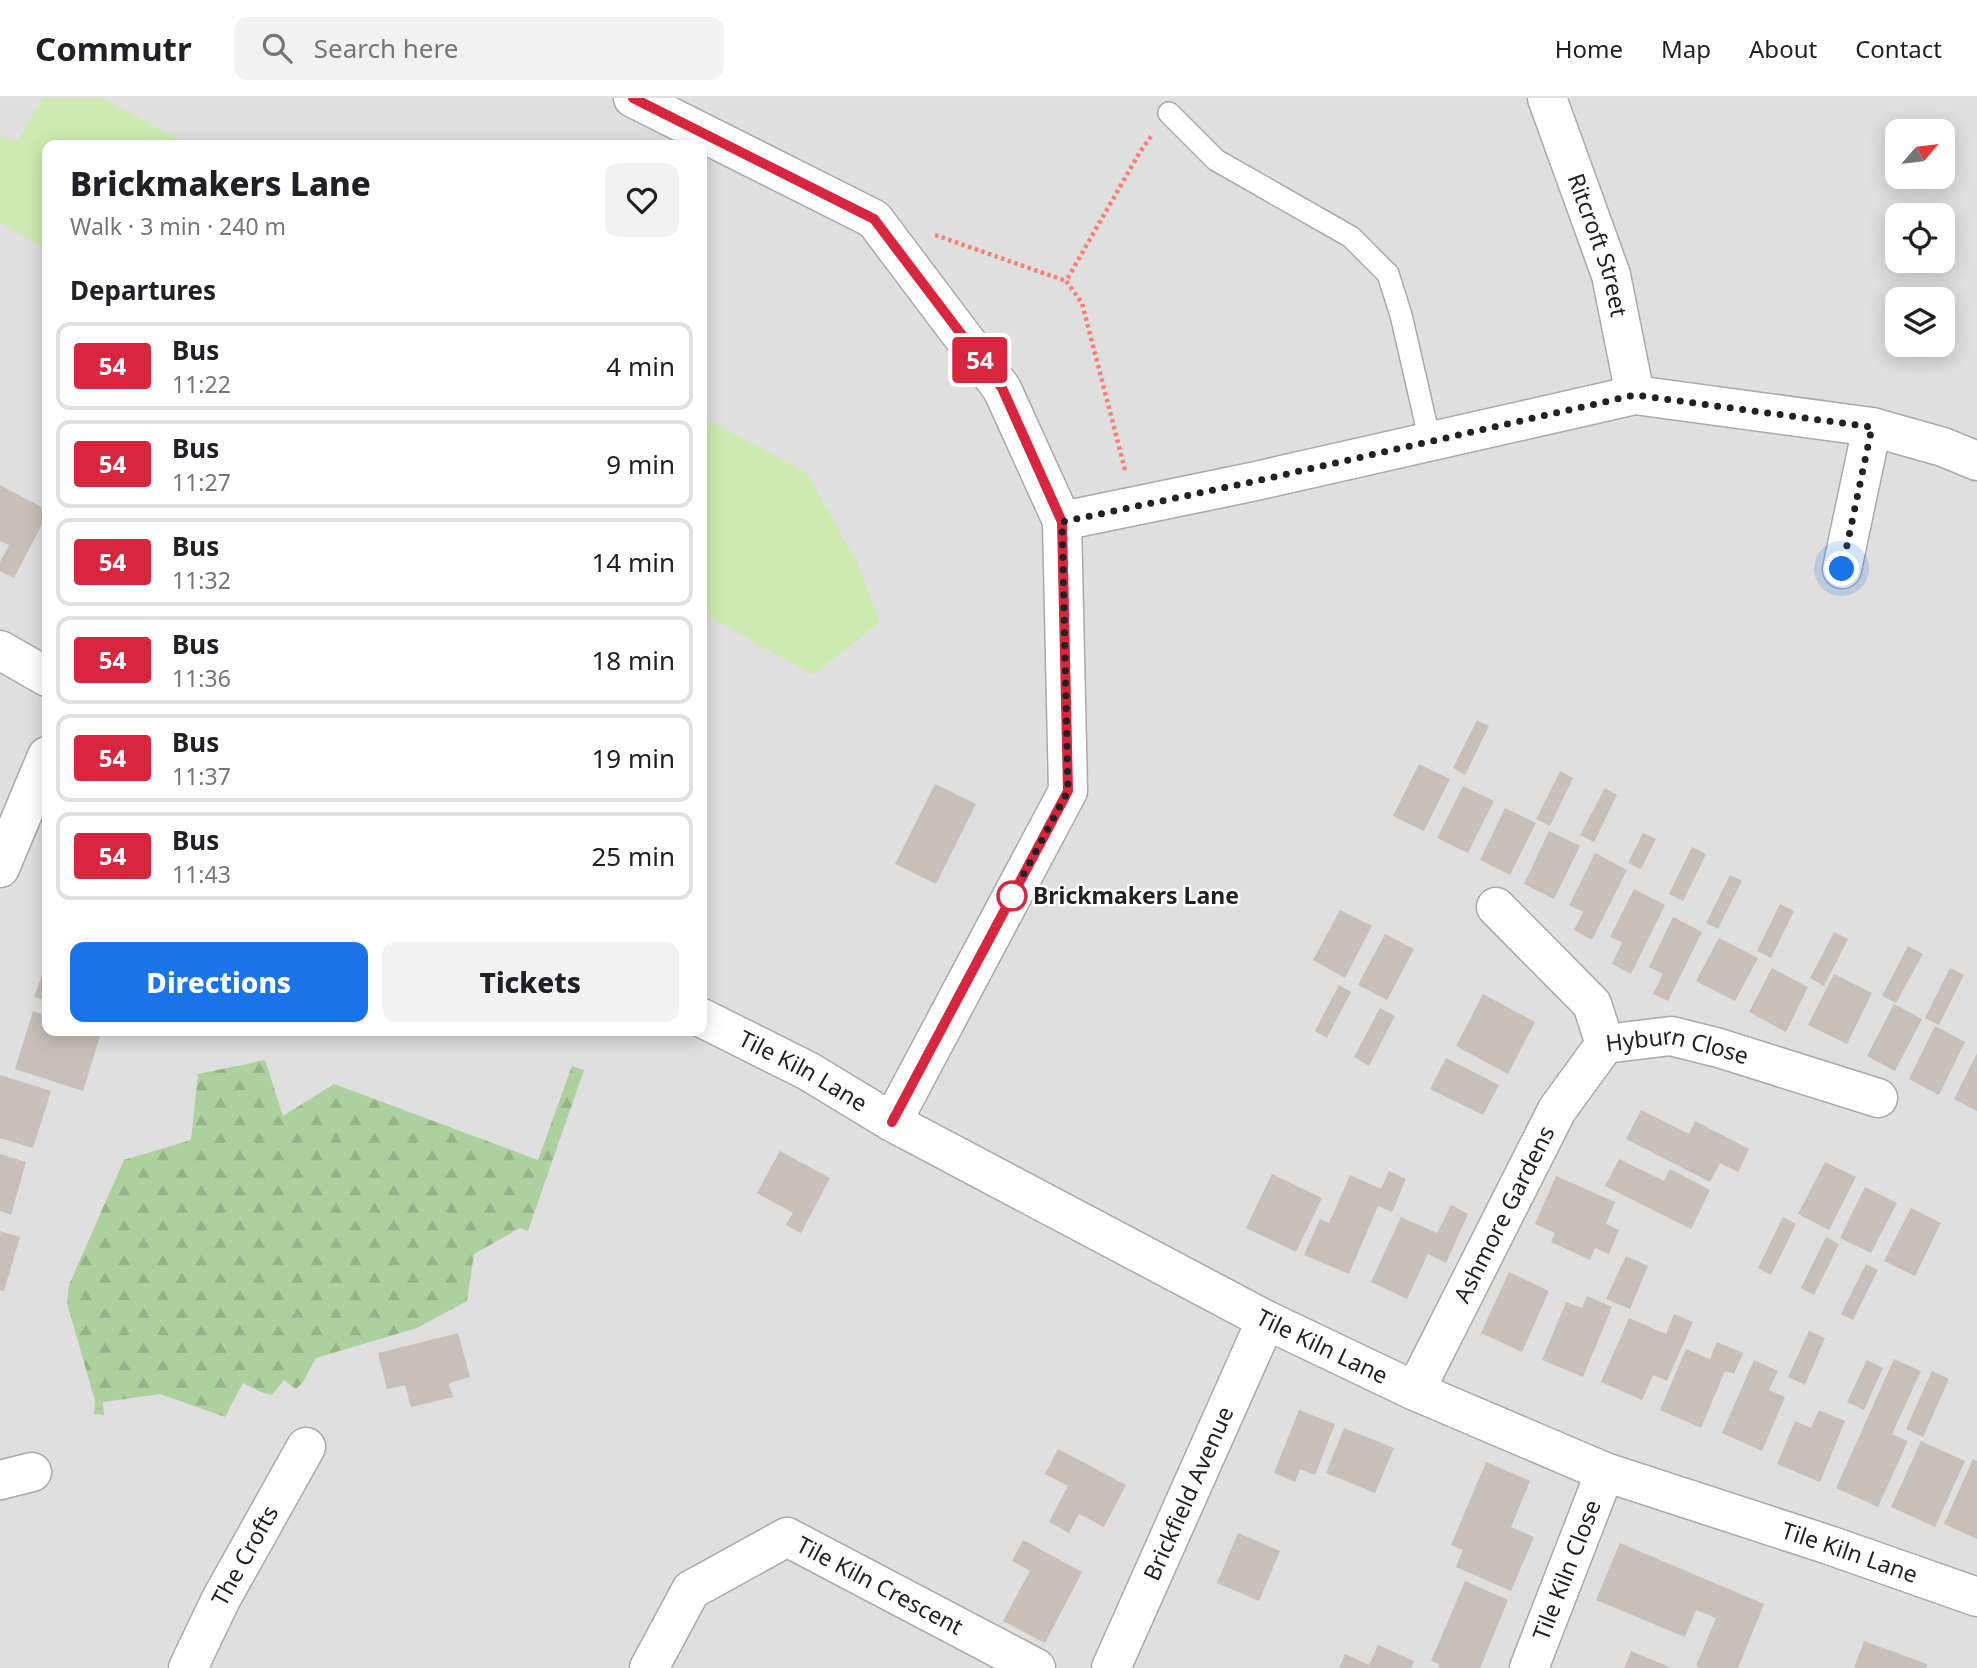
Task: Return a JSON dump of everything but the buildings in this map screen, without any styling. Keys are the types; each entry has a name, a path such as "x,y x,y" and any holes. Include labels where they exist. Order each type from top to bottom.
{"street":[{"path":"633,98 874,219 1002,388 1062,522 1068,791 892,1122"},
{"name":"Ritcroft Street","path":"1547,98 1611,275 1635,395"},
{"path":"1062,522 1635,395 1872,427 1943,447 1977,461"},
{"path":"1842,569 1872,427"},
{"path":"0,650 42,674"},
{"path":"0,868 42,768"},
{"name":"Hyburn Close","path":"1496,907 1592,1004 1605,1044 1671,1036 1719,1048 1878,1098"},
{"name":"Tile Kiln Lane","path":"707,1021 808,1072 892,1122 1266,1320 1415,1391 1605,1472 1829,1545 1977,1597"},
{"name":"Ashmore Gardens","path":"1415,1391 1557,1110 1605,1044"},
{"name":"Brickfield Avenue","path":"1111,1668 1266,1320"},
{"name":"The Crofts","path":"188,1668 220,1599 306,1447"},
{"name":"Tile Kiln Close","path":"1530,1668 1605,1472"},
{"name":"Tile Kiln Crescent","path":"649,1668 691,1590 787,1537 1036,1668"}],"lane":[{"path":"1168,113 1216,160 1351,237 1388,274 1401,315 1430,441"}],"path":[{"path":"1066,281 1140,152 1168,113"},
{"path":"874,219 901,223 1066,281 1082,303 1134,506"}],"shaded area":[{"path":"0,98 1977,98 1977,1668 0,1668"}],"green space":[{"path":"43,98 101,98 181,140 42,140 42,246 0,223 0,136 17,142"},
{"path":"707,420 807,473 856,561 880,622 813,675 707,616"},
{"path":"265,1060 283,1116 334,1084 538,1160 572,1066 584,1070 528,1231 520,1228 474,1254 467,1301 417,1328 316,1358 296,1389 284,1380 272,1395 243,1383 225,1417 160,1394 103,1402 104,1415 94,1414 95,1401 67,1303 69,1285 124,1160 191,1140 198,1074"}],"bus line":[{"name":"54","path":"633,98 874,219 1002,388 1062,522 1068,791 892,1122"}],"place":[{"name":"Brickmakers Lane","path":"1012,896"}],"route":[{"path":"1012,896 1068,791 1062,522 1635,395 1872,427 1842,569"}]}
